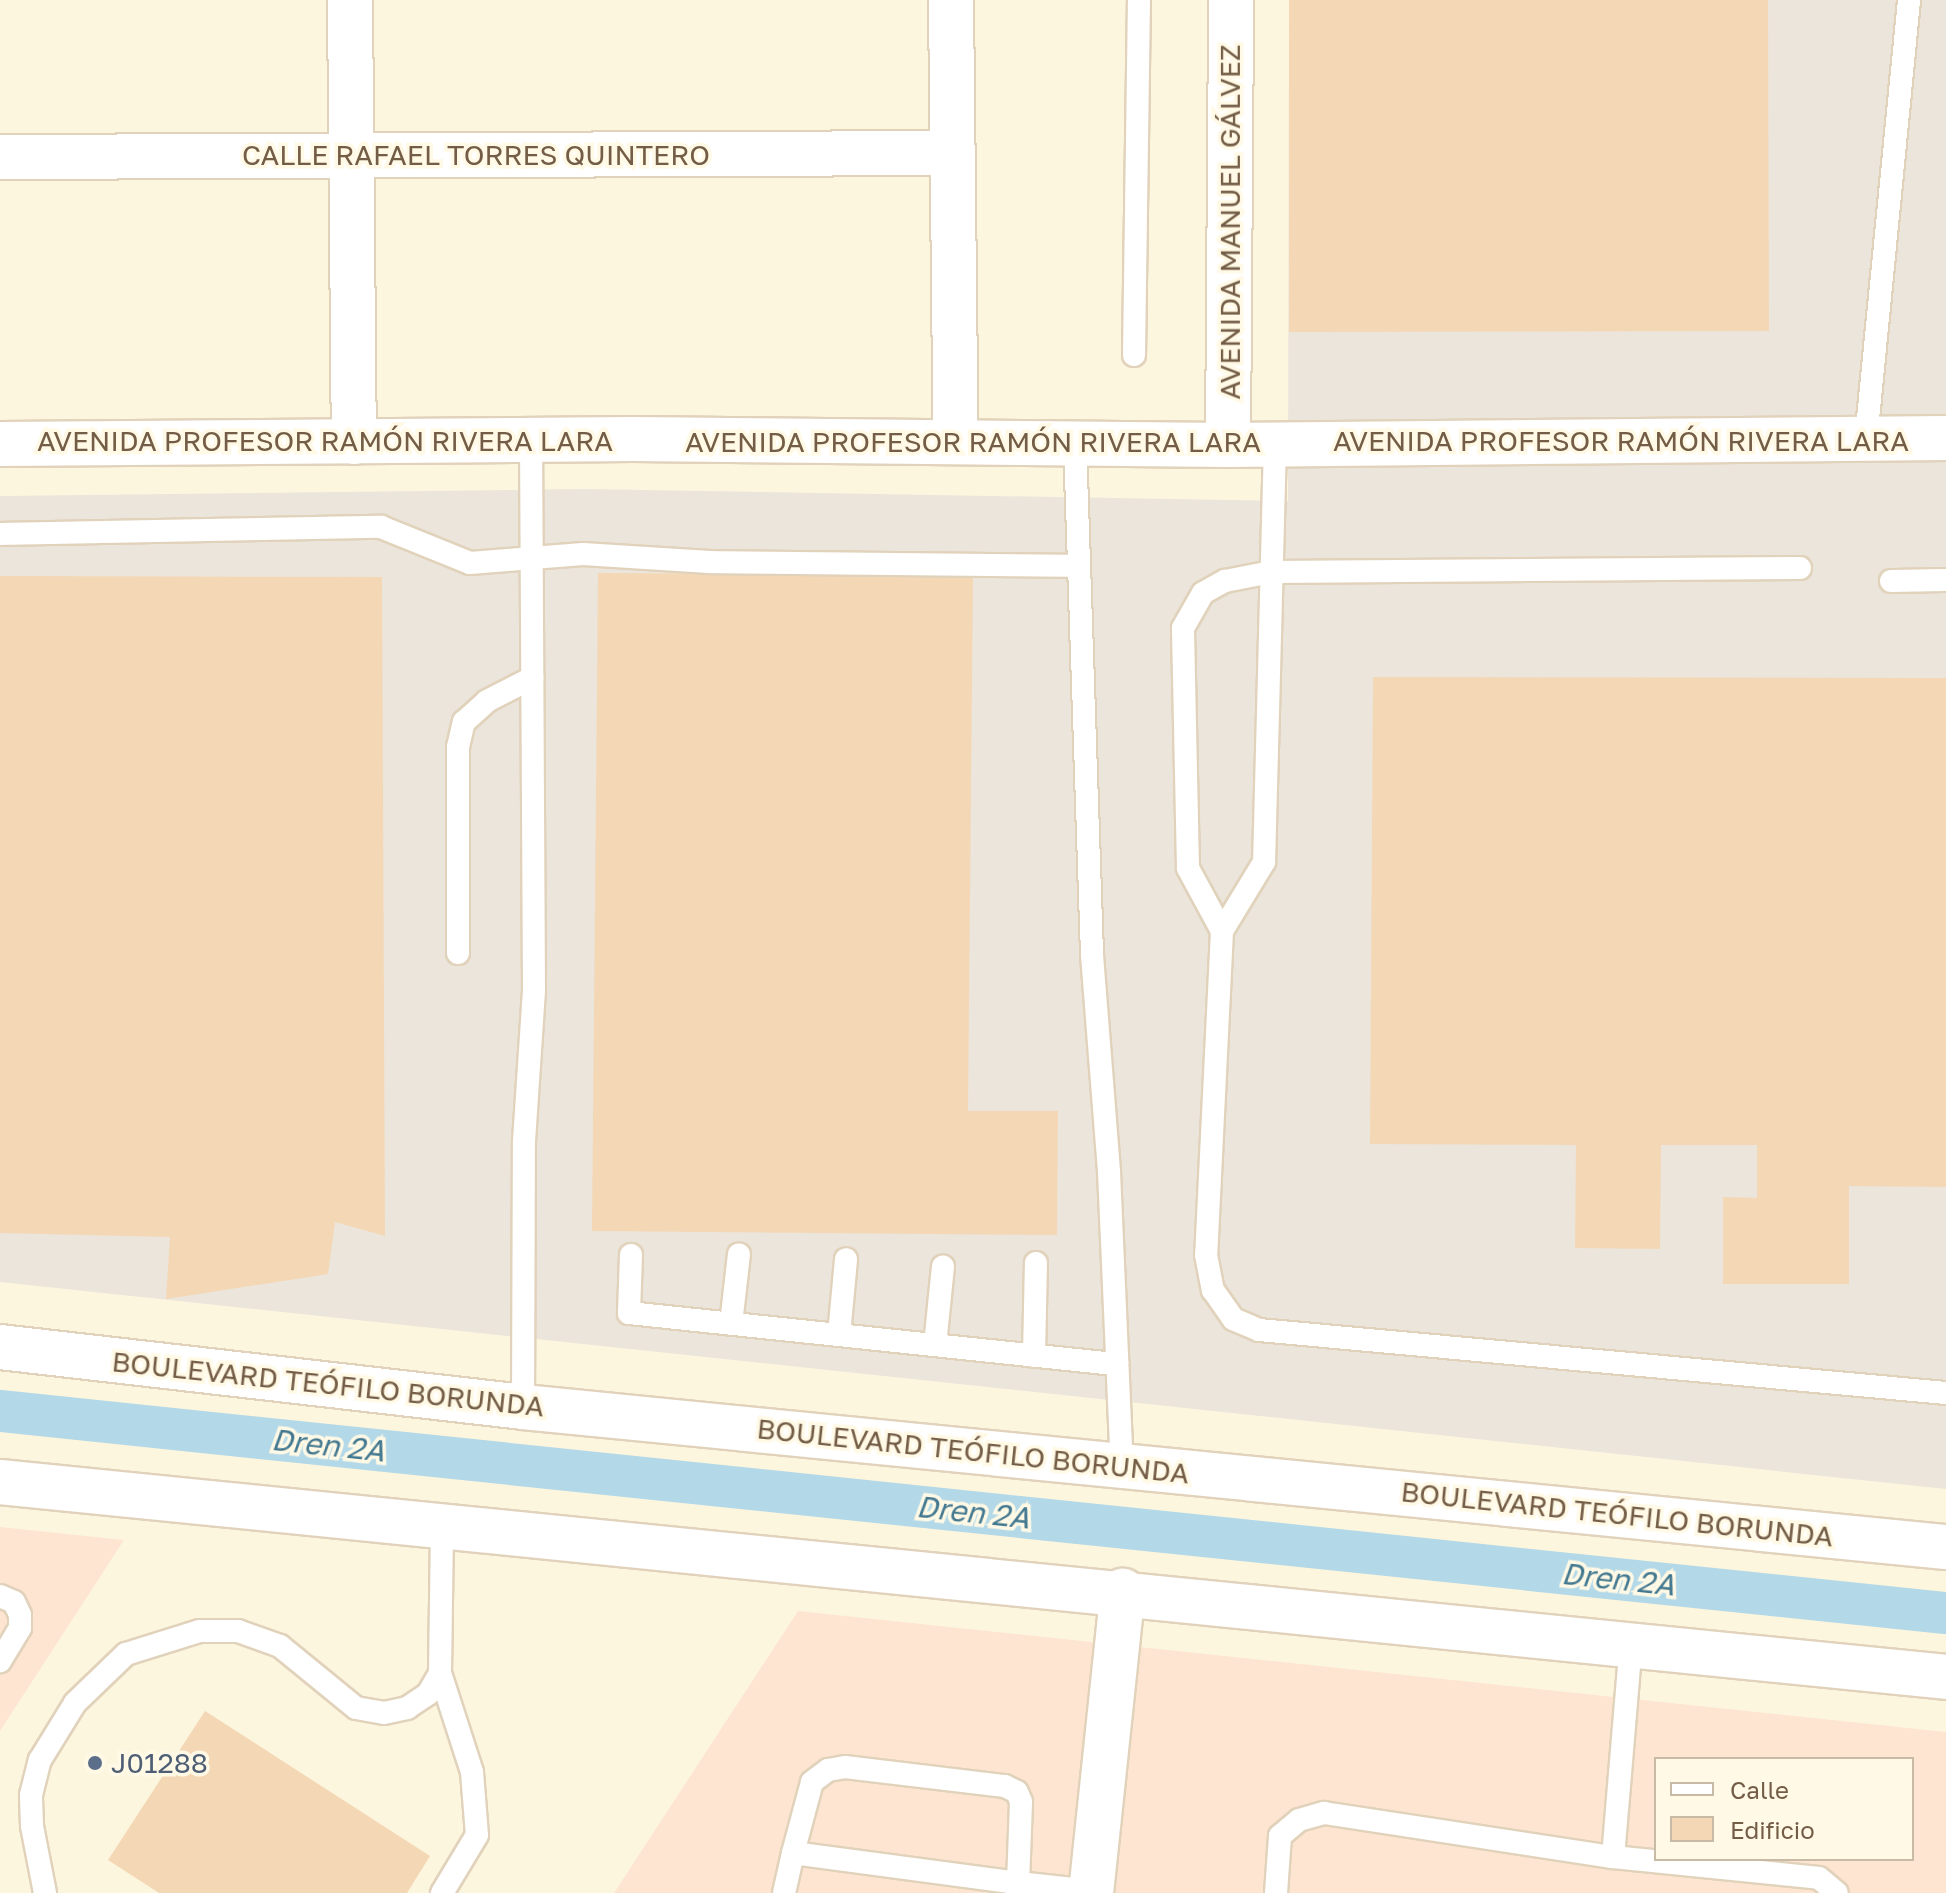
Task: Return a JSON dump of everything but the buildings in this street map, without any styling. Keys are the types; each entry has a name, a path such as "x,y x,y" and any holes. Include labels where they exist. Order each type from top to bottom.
{"main road":[{"path":"350,0 349,156 354,442"},
{"path":"951,0 956,442"},
{"name":"AVENIDA MANUEL GÁLVEZ","path":"1228,445 1231,0"},
{"name":"CALLE RAFAEL TORRES QUINTERO","path":"0,157 952,153"},
{"name":"AVENIDA PROFESOR RAMÓN RIVERA LARA","path":"0,444 531,441 1228,445 1946,438"},
{"name":"BOULEVARD TEÓFILO BORUNDA","path":"0,1347 523,1407 1946,1547"},
{"path":"0,1482 1123,1591 1946,1677"},
{"path":"1092,1892 1123,1591"}],"lane":[{"path":"1134,355 1139,0"},
{"path":"1866,439 1909,0"},
{"path":"523,1407 524,1141 534,990 531,441"},
{"path":"1075,444 1092,955 1122,1466"},
{"path":"1275,444 1264,862 1222,931 1206,1255 1213,1290 1233,1319 1259,1330 1946,1393"},
{"path":"0,534 381,527 404,532 453,560 491,564 532,557 1078,566"},
{"path":"1222,931 1188,868 1183,628 1203,593 1225,581 1271,572 1800,568"},
{"path":"1891,581 1946,580"},
{"path":"458,953 458,747 464,722 487,701 532,678"},
{"path":"731,1324 739,1254"},
{"path":"631,1255 629,1313 1117,1364"},
{"path":"839,1335 846,1259"},
{"path":"1034,1356 1036,1263"},
{"path":"935,1345 943,1266"},
{"path":"442,1527 440,1673 472,1772 477,1835 442,1893"},
{"path":"0,1596 14,1602 20,1615 20,1628 0,1661"},
{"path":"45,1893 32,1826 31,1795 40,1760 75,1703 126,1654 200,1631 238,1631 280,1646 356,1708 384,1713 407,1708 428,1694 440,1673"},
{"path":"1613,1857 1631,1644"},
{"path":"784,1893 812,1782 828,1770 845,1767 1005,1786 1017,1792 1021,1802 1018,1888"},
{"path":"1276,1893 1280,1836 1299,1820 1324,1813 1613,1857 1819,1878 1837,1893"},
{"path":"793,1853 1018,1888 1092,1892"}],"shaded area":[{"path":"1289,0 1946,0 1946,1489 0,1282 0,496 584,489 1288,501"},
{"path":"0,1527 124,1540 0,1731"},
{"path":"798,1611 1946,1732 1946,1893 614,1893"}],"waterway":[{"name":"Dren 2A","path":"0,1411 1946,1613"}],"place":[{"name":"J01288","path":"95,1763"}]}
